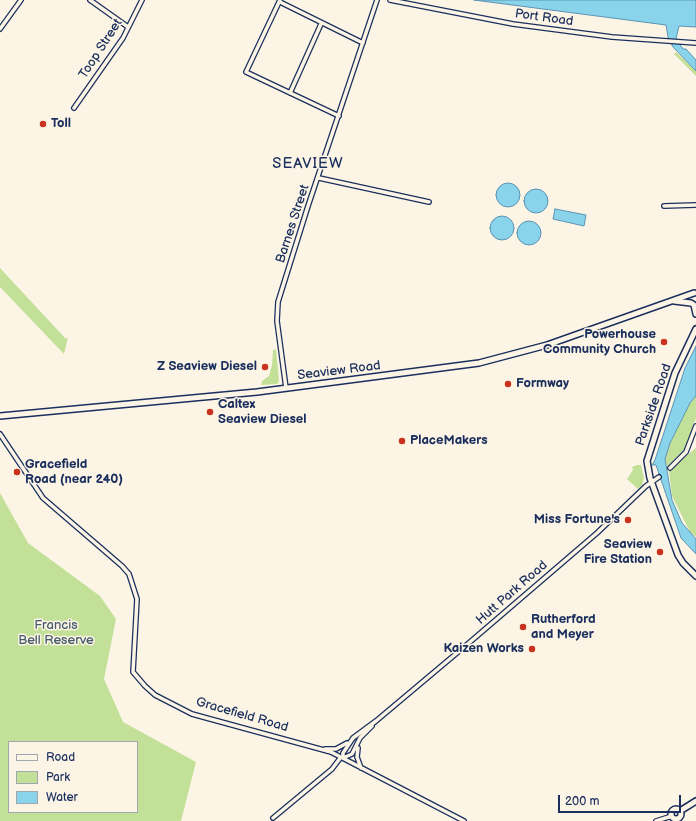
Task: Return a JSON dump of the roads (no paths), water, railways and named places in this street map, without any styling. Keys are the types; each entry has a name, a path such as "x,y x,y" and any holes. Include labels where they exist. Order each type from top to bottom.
{"main road":[{"name":"Seaview Road","path":"0,416 286,388 450,368 499,359 547,345 695,293"},
{"path":"695,293 692,298 696,314"},
{"path":"672,300 685,301 695,306"},
{"name":"Parkside Road","path":"696,329 675,373 648,456 648,470 678,555 683,563 696,576"},
{"path":"680,811 680,820 672,816 674,810 680,811 696,802"}],"street":[{"path":"0,29 21,0"},
{"path":"90,0 128,27"},
{"name":"Toop Street","path":"74,108 123,38 142,0"},
{"name":"Barnes Street","path":"286,388 276,309 308,206 319,178 377,0"},
{"name":"Port Road","path":"390,0 513,24 612,37 696,43"},
{"path":"339,116 246,72 280,1 321,24 363,43"},
{"path":"290,93 321,24"},
{"path":"319,178 429,202"},
{"path":"664,206 696,205"},
{"path":"670,468 686,452 696,426"},
{"name":"Gracefield Road","path":"0,434 43,498 122,566 128,574 137,598 132,667 136,678 155,695 192,714 322,749 464,821"},
{"name":"Hutt Park Road","path":"322,749 336,749 350,741 376,721 574,553 659,477"},
{"name":"Hutt Park Road","path":"342,758 352,754 360,738 376,721"},
{"path":"273,818 332,769 342,758 343,753 350,741"},
{"path":"358,742 357,756 361,768"},
{"path":"656,821 672,816"}],"water":[{"path":"474,0 696,0 696,27 679,26 676,39 683,49 686,49 696,60 696,71 673,47 668,37 666,25"},
{"path":"508,183 516,187 520,195 516,203 508,207 500,203 496,195 500,187"},
{"path":"536,189 544,193 548,201 544,209 536,213 528,209 524,201 528,193"},
{"path":"555,209 586,215 584,226 553,219"},
{"path":"502,216 510,220 514,228 510,236 502,240 494,236 490,228 494,220"},
{"path":"529,221 537,225 541,233 537,241 529,245 521,241 517,233 521,225"},
{"path":"696,346 696,396 690,403 670,443 665,459 672,500 682,523 696,539 696,554 681,538 656,465 652,465 655,460 685,368"}],"place":[{"name":"Toll","path":"43,124"},
{"name":"Powerhouse Community Church","path":"664,342"},
{"name":"Z Seaview Diesel","path":"265,367"},
{"name":"Formway","path":"508,384"},
{"name":"Caltex Seaview Diesel","path":"210,412"},
{"name":"PlaceMakers","path":"402,441"},
{"name":"Gracefield Road (near 240)","path":"17,472"},
{"name":"Miss Fortune's","path":"628,520"},
{"name":"Seaview Fire Station","path":"660,552"},
{"name":"Rutherford and Meyer","path":"523,627"},
{"name":"Kaizen Works","path":"532,649"}],"district":[{"name":"SEAVIEW","path":"308,164"}],"park label":[{"name":"Francis Bell Reserve","path":"56,634"}]}
